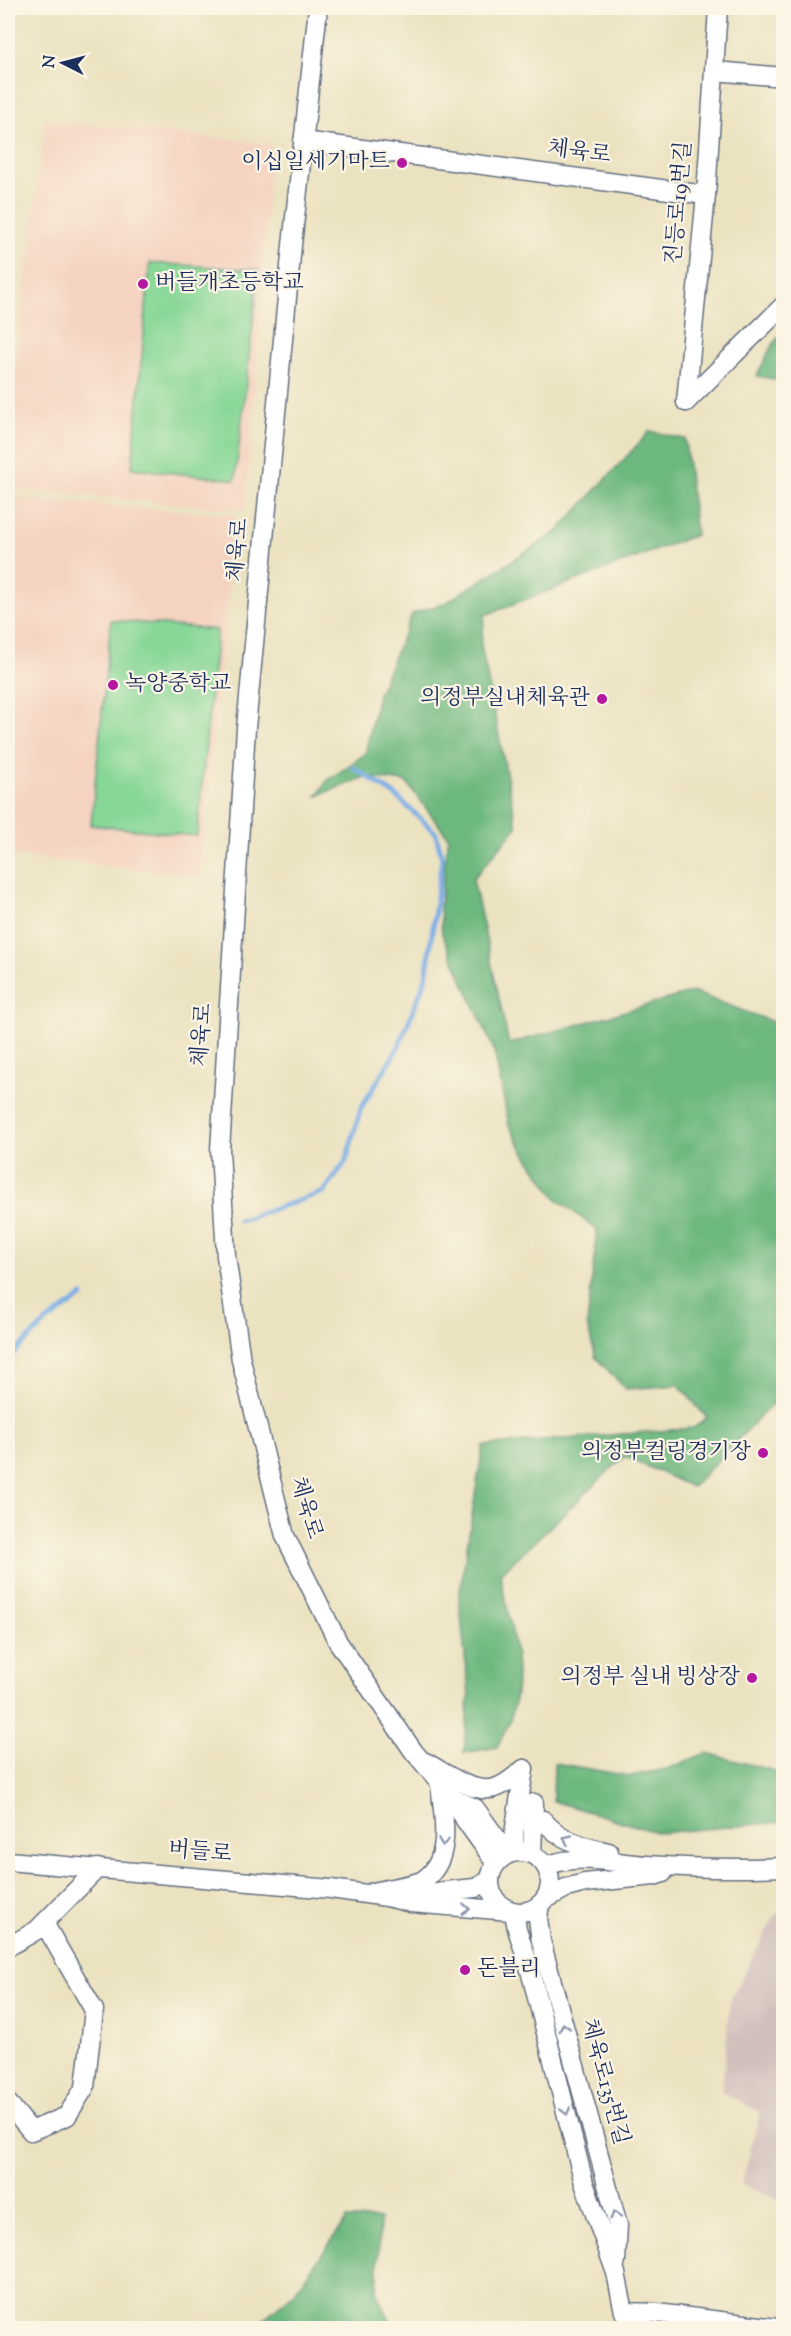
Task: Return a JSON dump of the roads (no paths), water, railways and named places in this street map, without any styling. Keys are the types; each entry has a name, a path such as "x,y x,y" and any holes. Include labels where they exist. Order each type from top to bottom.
{"street":[{"name":"체육로","path":"318,8 246,729 220,1150 226,1256 241,1360 285,1536 338,1642 414,1752 454,1799 465,1820 508,1861"},
{"name":"진등로19번길","path":"718,8 706,195 686,402 783,305"},
{"path":"715,72 783,77"},
{"name":"체육로","path":"303,141 706,195"},
{"path":"387,1897 475,1888 508,1861 514,1834 524,1769 501,1786 489,1790 473,1789 426,1762 414,1752"},
{"path":"364,1894 422,1880 438,1863 445,1838 440,1784"},
{"path":"512,1911 495,1899 508,1861 534,1803"},
{"path":"543,1820 558,1835 585,1847 685,1866"},
{"path":"508,1861 546,1866 555,1862 581,1860 647,1865 783,1867"},
{"name":"버들로","path":"8,1861 387,1897"},
{"path":"542,1902 550,1884 546,1866"},
{"path":"387,1897 411,1904 528,1911 566,1888 585,1883 654,1876 685,1866"},
{"path":"8,1947 37,1930 98,1868"},
{"name":"체육로135번길","path":"542,1902 538,1918 541,1941 618,2225 616,2273"},
{"name":"체육로135번길","path":"512,1911 529,1966 584,2182 616,2273 624,2312 657,2313 777,2328"},
{"path":"8,2103 31,2131 67,2116 85,2087 94,2010 44,1923"}],"waterway":[{"path":"239,1221 324,1192 346,1161 361,1108 398,1048 426,978 442,859 436,833 395,795 353,767"},
{"path":"8,1359 46,1322 83,1296"}],"place":[{"name":"이십일세기마트","path":"402,163"},
{"name":"버들개초등학교","path":"143,284"},
{"name":"녹양중학교","path":"113,685"},
{"name":"의정부실내체육관","path":"602,699"},
{"name":"의정부컬링경기장","path":"763,1453"},
{"name":"의정부 실내 빙상장","path":"752,1678"},
{"name":"돈블리","path":"465,1970"}]}
